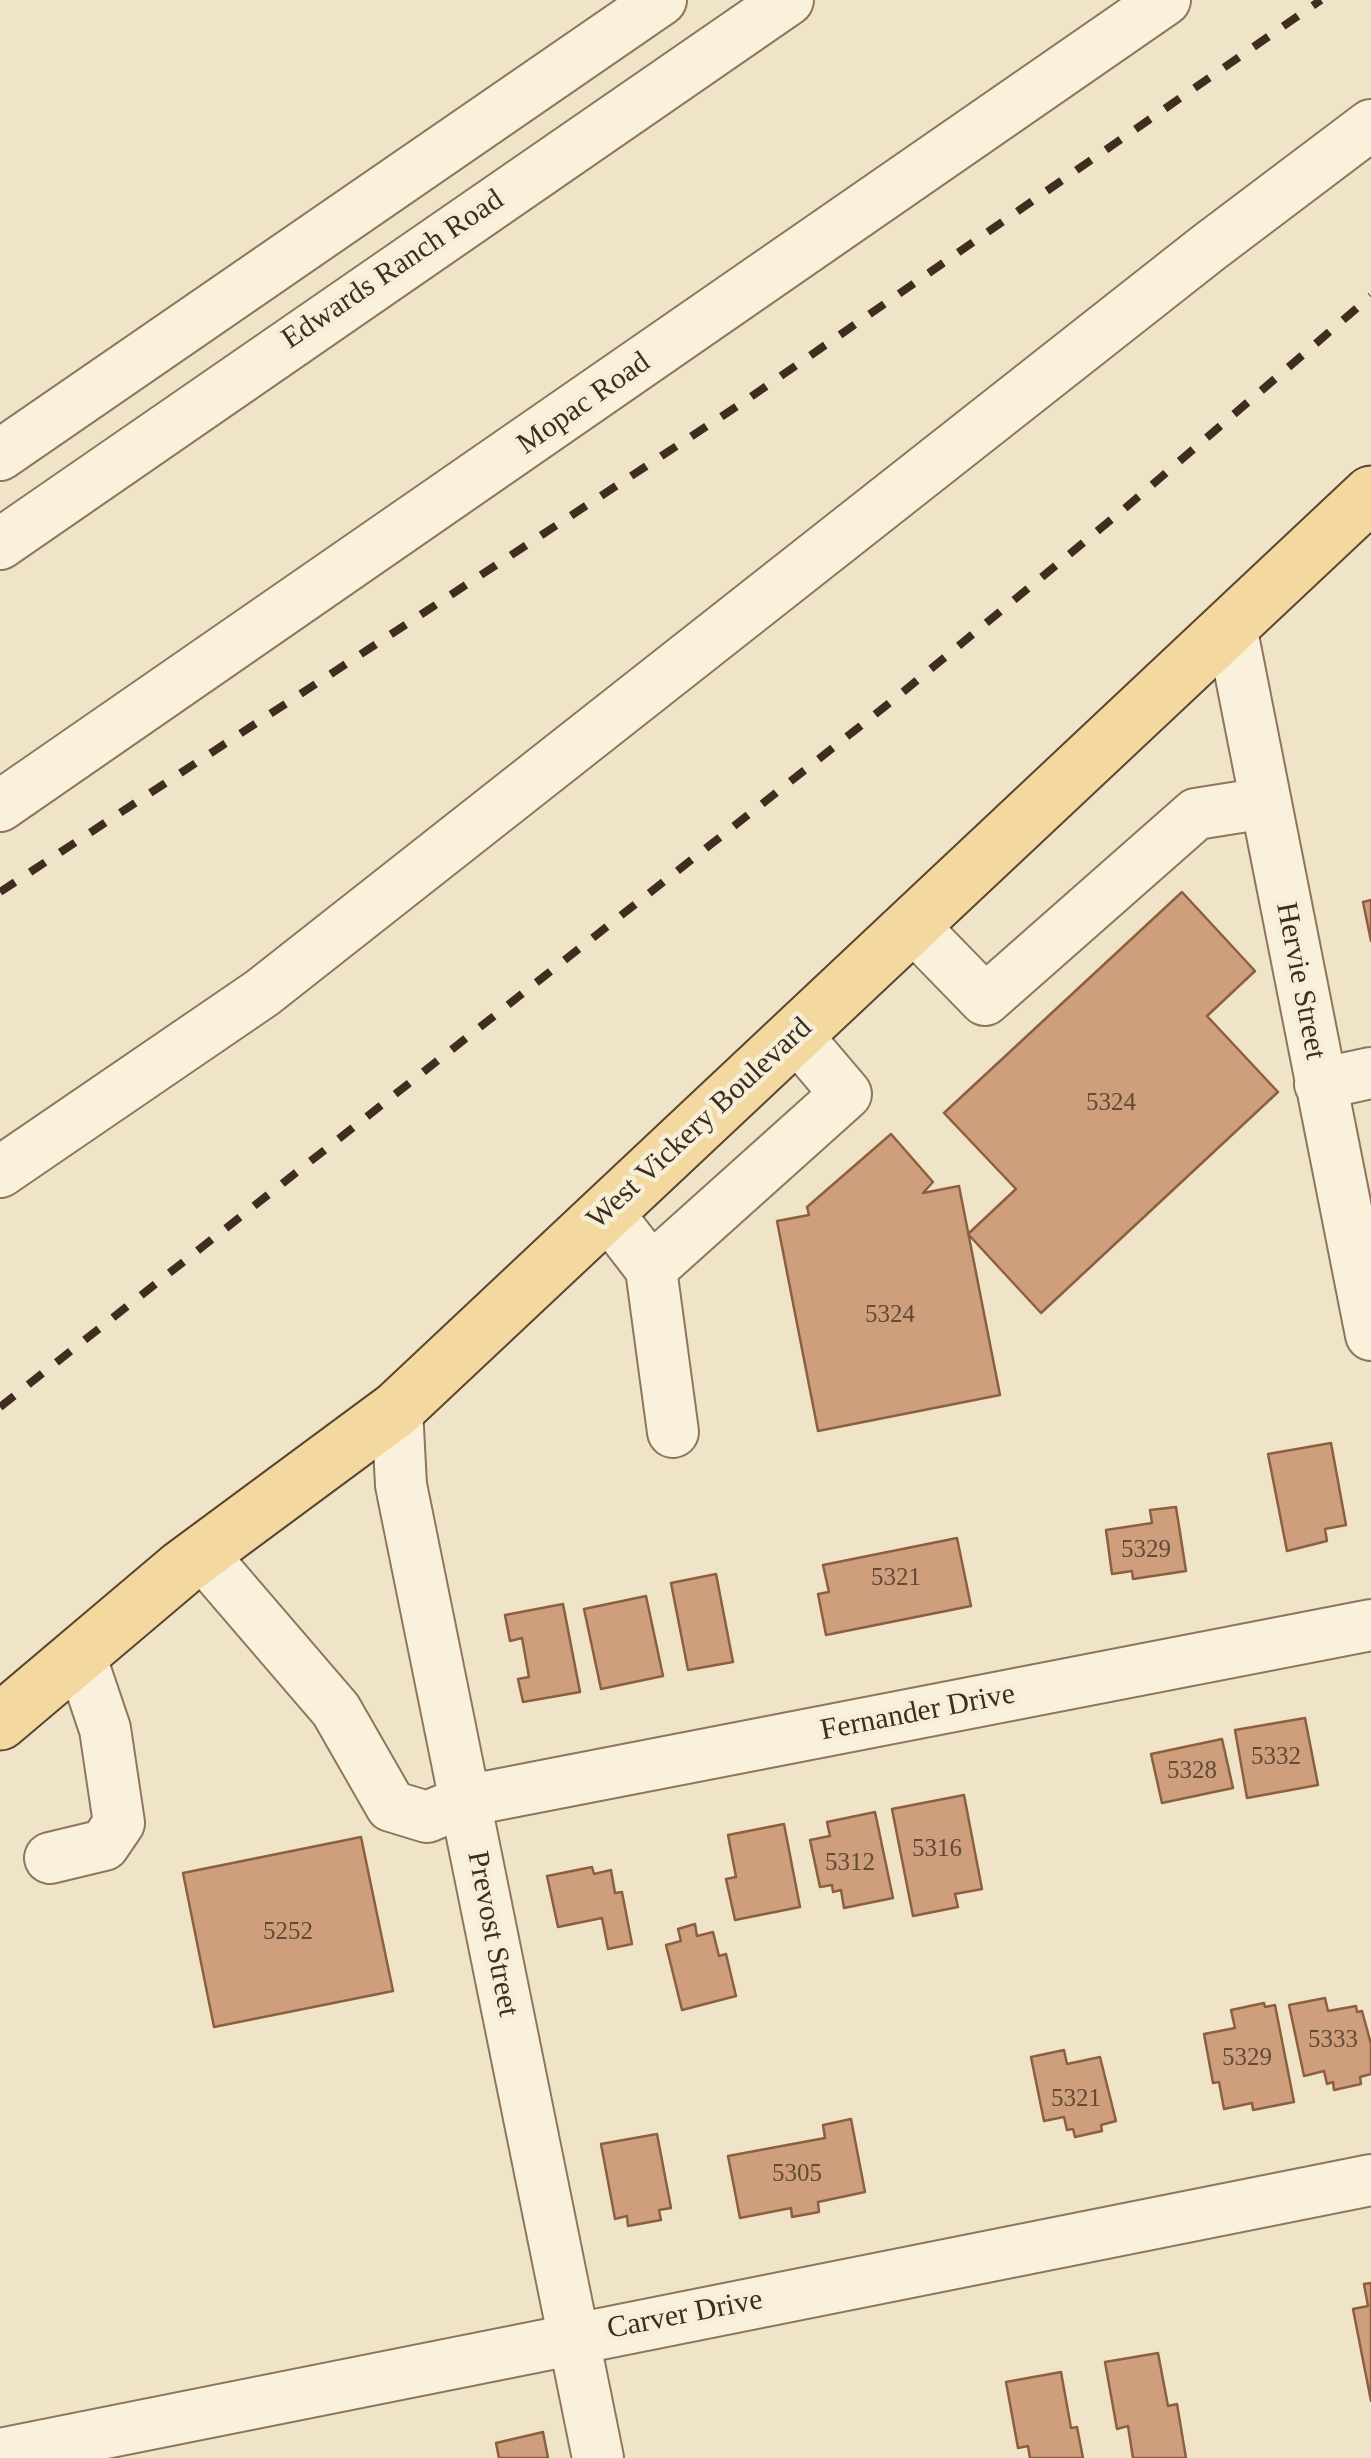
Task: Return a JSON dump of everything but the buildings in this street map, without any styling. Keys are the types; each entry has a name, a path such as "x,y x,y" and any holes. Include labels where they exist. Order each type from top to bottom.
{"main road":[{"name":"West Vickery Boulevard","path":"0,1722 202,1554 398,1408 1370,495"}],"street":[{"path":"0,455 662,0"},
{"name":"Edwards Ranch Road","path":"0,544 788,0"},
{"name":"Mopac Road","path":"0,806 1165,0"},
{"path":"0,1172 276,982 1371,125"},
{"name":"Hervie Street","path":"1231,626 1371,1335"},
{"path":"912,925 986,1000 1196,814 1265,804"},
{"path":"651,1269 846,1094 795,1034"},
{"path":"1320,1084 1371,1073"},
{"path":"606,1212 651,1269 673,1432"},
{"name":"Prevost Street","path":"398,1408 401,1485 598,2458"},
{"name":"Fernander Drive","path":"202,1554 336,1710 391,1806 427,1817 465,1801 1371,1625"},
{"path":"50,1858 104,1846 119,1823 106,1729 80,1654"},
{"name":"Carver Drive","path":"0,2454 1371,2180"}],"railway":[{"path":"0,892 745,401 1321,0"},
{"path":"0,1407 892,701 1124,509 1371,296"}]}
